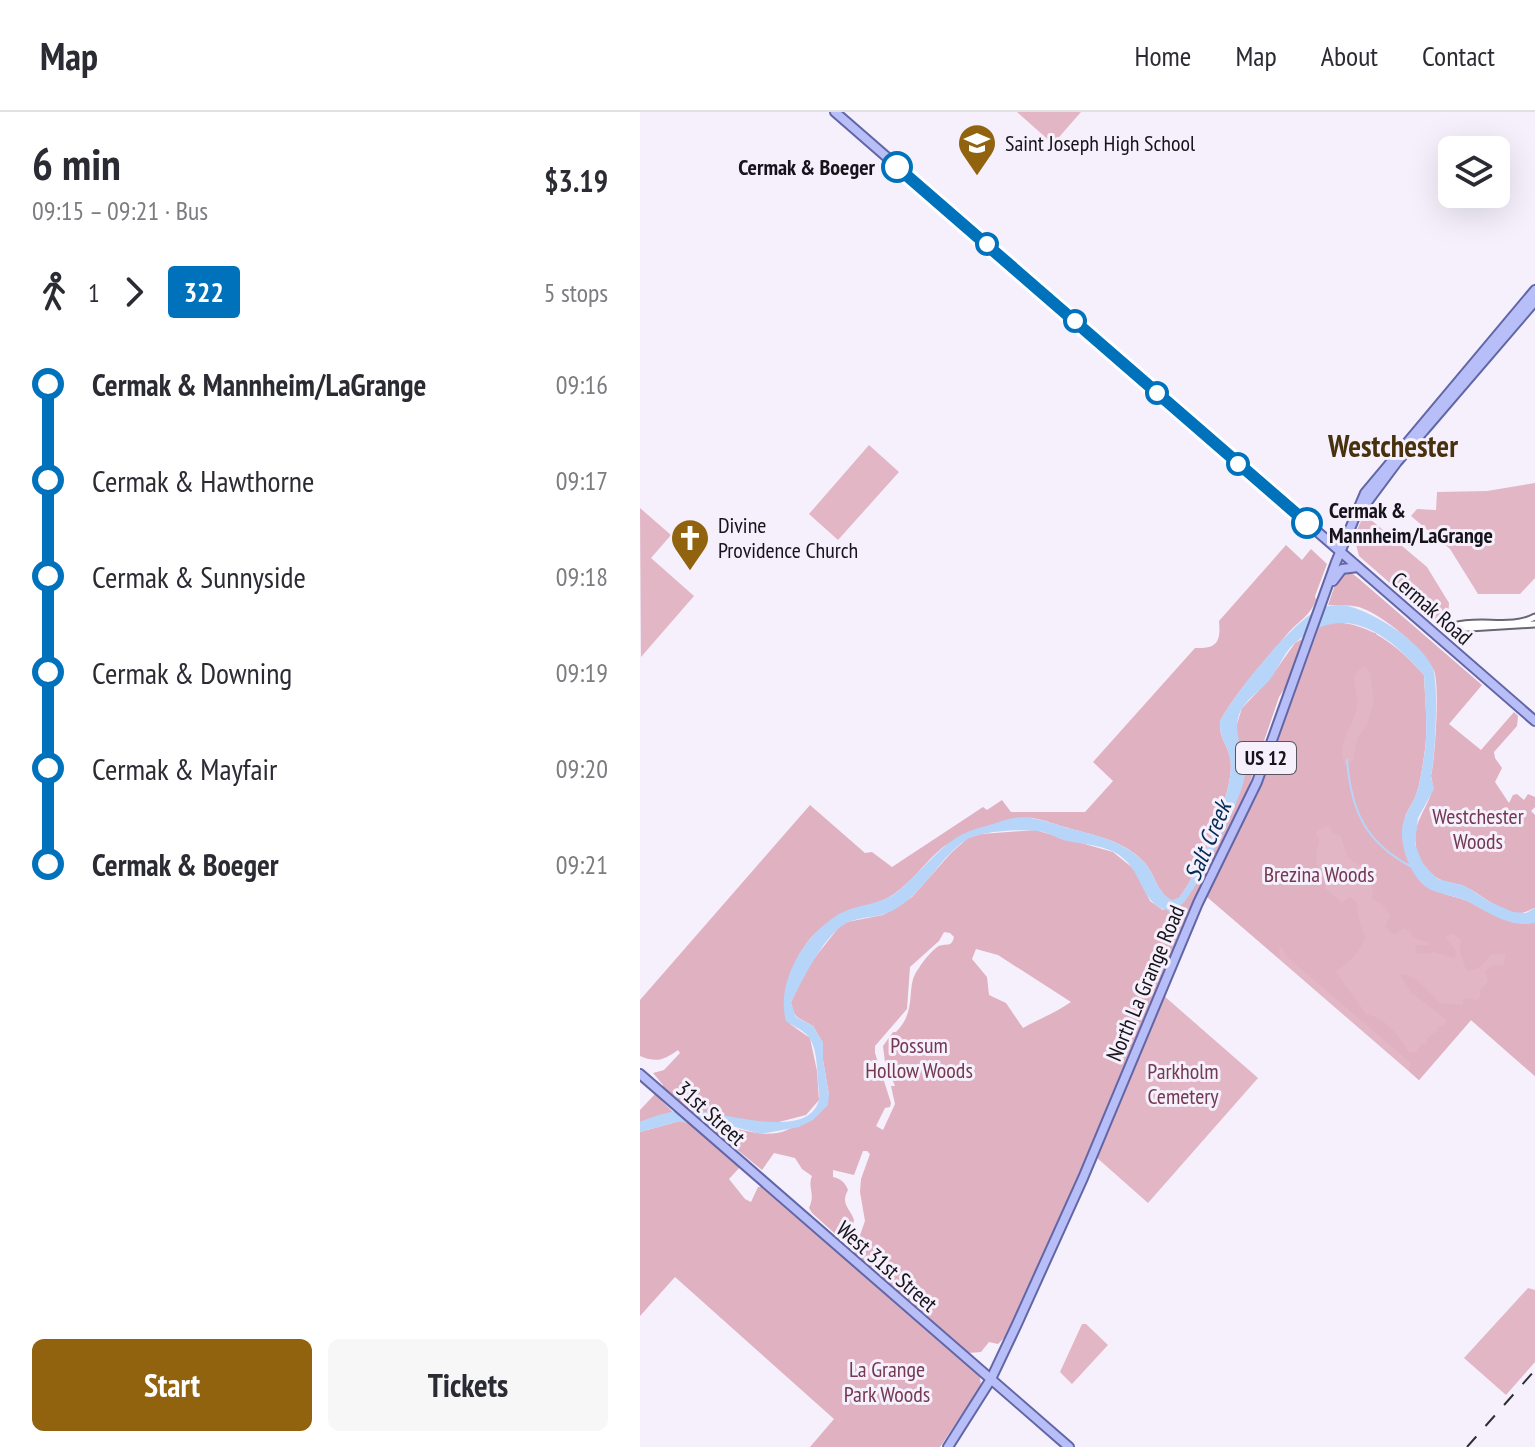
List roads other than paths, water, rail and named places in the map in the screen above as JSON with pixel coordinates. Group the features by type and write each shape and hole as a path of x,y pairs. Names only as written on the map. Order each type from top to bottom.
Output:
{"main road":[{"name":"Cermak Road","path":"835,112 1535,721"},
{"name":"US 12","path":"1340,552 1365,493 1379,473 1535,290"},
{"name":"US 12","path":"1358,512 1535,301"},
{"name":"North La Grange Road","path":"991,1379 1083,1178 1198,903 1257,782 1340,552"},
{"path":"1324,595 1342,569 1358,567"},
{"name":"31st Street","path":"640,1074 759,1179"},
{"name":"West 31st Street","path":"759,1179 1069,1447"},
{"name":"US 12","path":"948,1447 991,1379"}],"street":[{"path":"1535,617 1520,622 1464,623 1454,628 1535,624"}],"water":[{"name":"Salt Creek","path":"1343,605 1381,620 1408,638 1433,669 1436,722 1431,776 1434,789 1418,818 1415,844 1422,862 1438,879 1465,886 1513,912 1526,913 1535,908 1535,923 1516,923 1499,918 1462,899 1431,890 1414,874 1403,847 1402,828 1417,792 1425,750 1424,675 1381,636 1348,623 1331,624 1313,630 1291,646 1271,678 1241,710 1237,730 1245,766 1243,785 1210,859 1182,904 1170,911 1152,902 1124,859 1103,848 1038,831 1001,831 972,837 956,847 916,893 897,908 842,926 824,944 809,969 791,1002 796,1017 813,1026 823,1043 828,1105 813,1120 799,1127 761,1134 724,1124 704,1127 680,1121 640,1132 640,1122 682,1110 780,1122 798,1120 812,1112 819,1099 814,1050 810,1038 786,1021 784,1006 785,990 796,960 805,945 828,921 848,910 890,896 944,847 965,833 1026,817 1098,836 1136,855 1148,867 1167,897 1172,900 1179,898 1206,851 1228,789 1230,757 1220,721 1238,693 1279,643 1319,609"}],"waterway":[{"path":"1347,760 1352,794 1363,823 1382,846 1410,866"}],"railway":[{"path":"1467,1447 1535,1370"}],"place":[{"name":"Cermak & Boeger","path":"897,167"},
{"name":"Saint Joseph High School","path":"977,177"},
{"name":"Cermak & Mannheim/LaGrange","path":"1307,523"},
{"name":"Divine Providence Church","path":"690,572"}],"district":[{"name":"Westchester","path":"1393,447"}],"park label":[{"name":"Westchester Woods","path":"1478,828"},
{"name":"Brezina Woods","path":"1319,874"},
{"name":"Possum Hollow Woods","path":"919,1058"},
{"name":"Parkholm Cemetery","path":"1183,1084"},
{"name":"La Grange Park Woods","path":"887,1382"}]}
